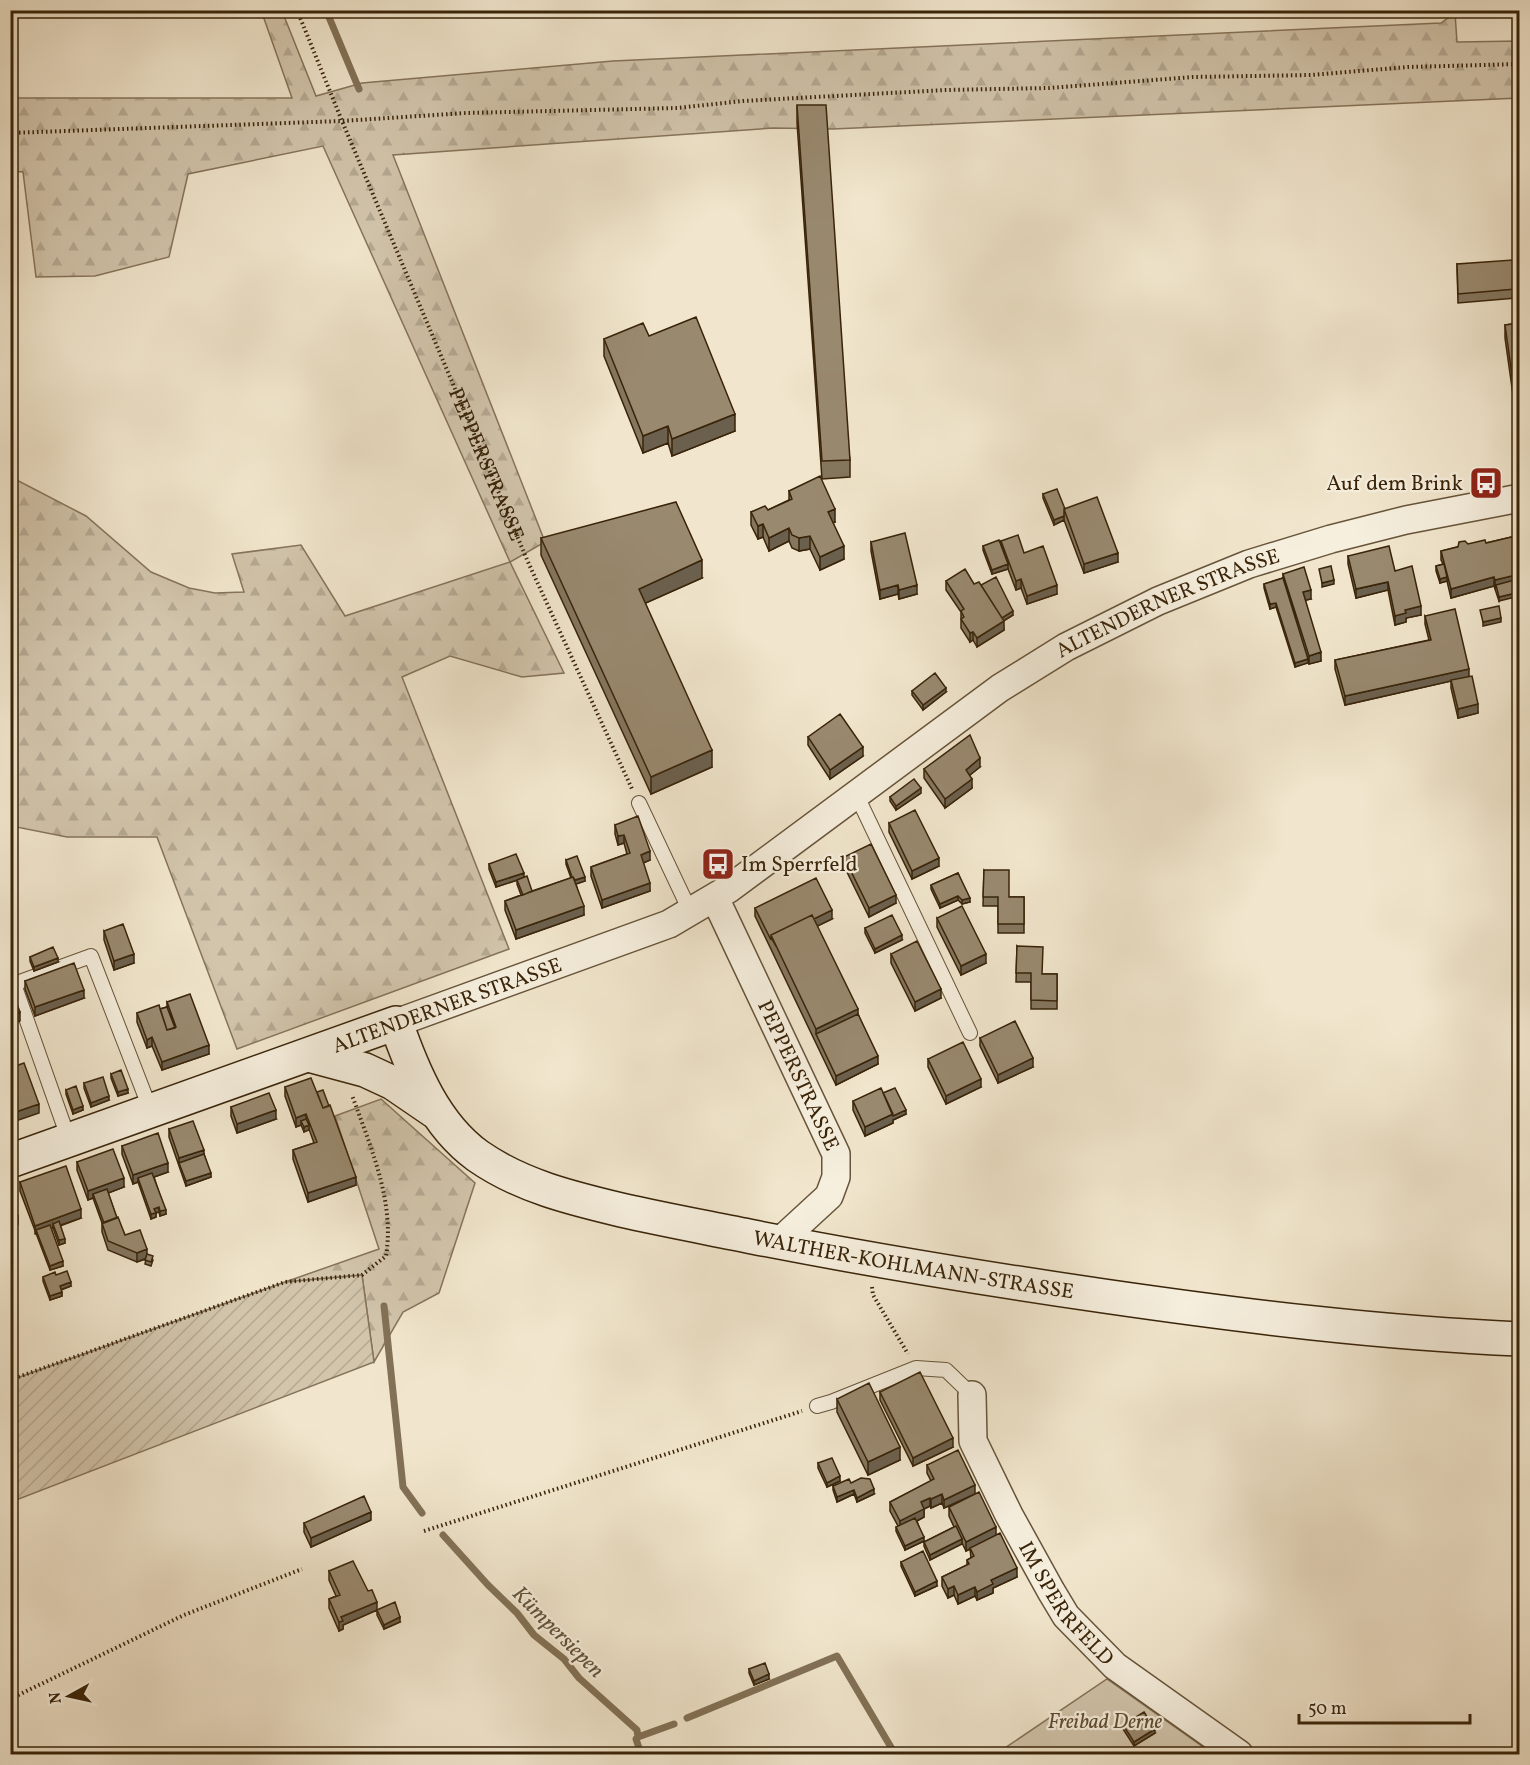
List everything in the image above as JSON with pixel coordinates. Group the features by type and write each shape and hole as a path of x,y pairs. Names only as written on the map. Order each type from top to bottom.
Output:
{"main road":[{"name":"ALTENDERNER STRASSE","path":"10,1161 396,1023"},
{"name":"WALTHER-KOHLMANN-STRASSE","path":"396,1023 406,1052 436,1113 450,1130 478,1156 526,1183 560,1195 779,1242 962,1275 1205,1311 1350,1327 1520,1339"},
{"path":"309,1055 365,1070 393,1083 436,1113"}],"street":[{"name":"ALTENDERNER STRASSE","path":"396,1023 669,924 715,898 1000,688 1066,647 1158,601 1249,564 1331,539 1406,520 1520,498"},
{"name":"PEPPERSTRASSE","path":"715,898 836,1154 836,1177 829,1196 779,1242"},
{"name":"IM SPERRFELD","path":"972,1395 973,1441 1051,1592 1066,1616 1115,1666 1239,1755"}],"lane":[{"path":"856,794 970,1033"},
{"path":"639,803 690,911"},
{"path":"69,1140 14,984 91,956 151,1111"},
{"path":"817,1406 916,1368 945,1370 972,1395"}],"path":[{"name":"PEPPERSTRASSE","path":"297,10 528,562 639,803"},
{"path":"10,133 342,121 477,113 677,108 743,101 945,90 1049,88 1193,77 1311,75 1408,68 1520,64"},
{"path":"10,1380 285,1282 362,1275 386,1256 390,1236 381,1179 341,1063"},
{"path":"867,1258 873,1295 916,1368"},
{"path":"424,1531 817,1406"},
{"path":"10,1699 184,1615 302,1569"}],"green space":[{"path":"261,10 282,11 316,96 362,83 613,61 1441,23 1455,13 1457,42 1520,41 1519,98 833,129 773,128 393,155 545,542 510,562 323,146 188,174 169,257 95,276 36,277 23,172 11,171 10,98 292,98"},
{"path":"11,477 86,516 151,572 189,588 215,593 244,592 232,554 301,545 345,616 510,562 564,673 522,677 450,656 402,677 509,949 237,1049 157,837 67,837 11,826"},
{"path":"381,1099 475,1183 439,1293 403,1312 374,1362 362,1275 285,1282 379,1249 335,1116"},
{"path":"362,1275 374,1362 11,1502 11,1380 285,1282"},
{"name":"Freibad Derne","path":"1107,1679 1213,1754 996,1754"}],"building":[{"path":"797,105 826,105 850,460 822,461"},
{"path":"1513,260 1516,289 1458,294 1457,264"},
{"path":"696,317 735,414 672,439 668,426 643,436 604,339 643,323 649,336"},
{"path":"1520,323 1520,402 1516,403 1505,325"},
{"path":"820,476 835,509 828,512 844,546 820,557 810,536 799,538 792,535 789,528 769,538 763,524 758,526 751,512 765,506 768,510 792,499 789,491"},
{"path":"1057,489 1065,509 1064,516 1054,520 1043,494"},
{"path":"1097,497 1118,553 1084,564 1064,509"},
{"path":"676,502 702,560 639,589 712,750 651,777 541,538"},
{"path":"905,533 917,585 899,590 898,585 880,590 871,542"},
{"path":"1018,535 1024,553 1043,546 1057,585 1027,596 1021,579 1016,581 1001,541"},
{"path":"1520,535 1520,574 1495,580 1494,577 1451,589 1441,551 1458,547 1459,542 1465,541 1468,544 1485,540 1486,543"},
{"path":"999,540 1008,564 992,570 983,546"},
{"path":"1389,546 1395,571 1412,566 1421,606 1405,610 1406,613 1395,616 1388,582 1356,589 1348,556"},
{"path":"1444,564 1447,577 1440,579 1436,566"},
{"path":"1331,566 1334,580 1322,583 1319,569"},
{"path":"1304,567 1311,590 1303,592 1321,652 1309,656 1283,574"},
{"path":"965,569 974,584 979,582 1004,621 977,638 973,632 970,633 961,619 964,617 961,611 964,609 946,581"},
{"path":"996,577 1013,611 1002,618 981,585"},
{"path":"1283,578 1308,659 1295,663 1276,603 1270,604 1264,584"},
{"path":"1518,579 1520,592 1499,597 1496,585"},
{"path":"1499,606 1501,618 1483,622 1480,610"},
{"path":"1455,609 1469,669 1345,696 1335,660 1431,640 1425,616"},
{"path":"935,673 946,688 923,705 912,691"},
{"path":"1472,676 1478,704 1458,709 1451,680"},
{"path":"840,714 863,747 830,770 808,737"},
{"path":"970,735 980,758 966,770 972,779 945,799 924,769"},
{"path":"914,779 921,788 896,806 890,797"},
{"path":"915,810 939,858 912,871 889,823"},
{"path":"638,816 650,851 641,855 650,883 602,900 591,867 630,853 624,835 618,836 615,825"},
{"path":"871,844 896,895 869,908 844,857"},
{"path":"516,854 524,873 496,882 489,864"},
{"path":"577,856 585,877 575,880 566,860"},
{"path":"984,870 1009,870 1009,897 1024,897 1024,924 998,924 998,897 983,897"},
{"path":"958,873 970,898 962,900 958,896 940,904 931,885"},
{"path":"527,876 532,891 523,895 517,880"},
{"path":"573,877 584,906 516,930 505,901"},
{"path":"816,878 832,910 814,919 812,915 771,935 771,940 755,908"},
{"path":"962,906 986,954 961,966 937,918"},
{"path":"812,915 858,1009 816,1029 771,935"},
{"path":"892,915 902,935 875,949 865,928"},
{"path":"123,924 134,954 114,961 104,931"},
{"path":"917,941 941,989 915,1002 891,954"},
{"path":"1017,946 1043,947 1042,974 1057,974 1057,1001 1031,1000 1031,973 1016,973"},
{"path":"53,947 58,958 34,967 30,957"},
{"path":"74,963 84,990 35,1007 25,981"},
{"path":"10,986 20,1012 10,1016"},
{"path":"190,994 209,1045 162,1062 152,1037 147,1040 137,1013 159,1005 167,1030 176,1027 167,1002"},
{"path":"167,1007 175,1028 167,1030 160,1009"},
{"path":"858,1014 878,1056 836,1076 816,1034"},
{"path":"1015,1021 1033,1058 998,1075 980,1038"},
{"path":"963,1042 981,1079 946,1096 928,1059"},
{"path":"24,1063 39,1104 10,1114 10,1068"},
{"path":"121,1070 128,1089 118,1092 111,1074"},
{"path":"103,1077 109,1096 91,1103 84,1083"},
{"path":"311,1078 323,1108 330,1105 356,1177 308,1193 293,1150 317,1142 306,1114 296,1118 285,1087"},
{"path":"76,1086 83,1106 73,1110 66,1090"},
{"path":"881,1088 893,1114 865,1127 853,1101"},
{"path":"895,1088 906,1110 893,1116 883,1093"},
{"path":"323,1090 329,1106 323,1108 317,1092"},
{"path":"269,1093 276,1110 237,1124 231,1107"},
{"path":"306,1119 309,1125 304,1127 301,1121"},
{"path":"193,1121 204,1150 179,1158 169,1129"},
{"path":"158,1133 168,1163 133,1175 122,1146"},
{"path":"113,1149 124,1178 88,1191 77,1162"},
{"path":"204,1154 211,1173 186,1181 179,1163"},
{"path":"66,1166 81,1209 35,1226 20,1182"},
{"path":"152,1173 166,1210 160,1211 159,1207 154,1209 156,1213 151,1214 138,1178"},
{"path":"107,1189 117,1218 104,1223 93,1194"},
{"path":"10,1193 18,1216 10,1219"},
{"path":"118,1217 125,1235 140,1230 147,1249 137,1253 108,1241 102,1223"},
{"path":"59,1221 65,1239 59,1240 53,1224"},
{"path":"50,1225 63,1261 50,1266 36,1230"},
{"path":"147,1254 153,1256 151,1262 145,1260"},
{"path":"67,1271 71,1282 60,1286 62,1292 50,1296 43,1277 55,1272 56,1275"},
{"path":"920,1372 953,1438 913,1458 880,1392"},
{"path":"869,1383 900,1447 868,1462 837,1399"},
{"path":"958,1450 975,1485 944,1500 942,1494 921,1502 924,1509 900,1521 890,1502 934,1479 927,1465"},
{"path":"832,1458 840,1476 827,1483 818,1463"},
{"path":"861,1478 870,1479 874,1489 857,1498 854,1490 837,1497 833,1486 849,1479 851,1483"},
{"path":"979,1492 996,1527 966,1542 949,1507"},
{"path":"364,1496 371,1512 311,1538 304,1523"},
{"path":"915,1518 924,1537 905,1546 896,1527"},
{"path":"956,1526 962,1539 930,1555 924,1542"},
{"path":"1000,1533 1017,1568 991,1580 993,1584 977,1592 975,1587 958,1595 954,1586 948,1589 942,1577 969,1564 967,1560 974,1556 970,1548"},
{"path":"923,1551 937,1581 915,1592 901,1562"},
{"path":"353,1561 368,1591 372,1590 377,1602 341,1617 343,1621 339,1622 329,1599 340,1595 329,1571"},
{"path":"395,1602 400,1617 384,1625 377,1610"},
{"path":"765,1663 769,1674 754,1681 749,1669"},
{"path":"1144,1712 1155,1729 1134,1742 1123,1725"}],"waterway":[{"path":"326,10 359,89"},
{"name":"Kümpersiepen","path":"384,1306 403,1487 422,1513"},
{"name":"Kümpersiepen","path":"443,1535 517,1613 534,1635 564,1659 579,1678 637,1730 636,1739 641,1754"},
{"path":"687,1718 837,1656 895,1754"},
{"path":"638,1737 674,1724"}],"place":[{"name":"Auf dem Brink","path":"1486,483"},
{"name":"Im Sperrfeld","path":"718,864"}]}
